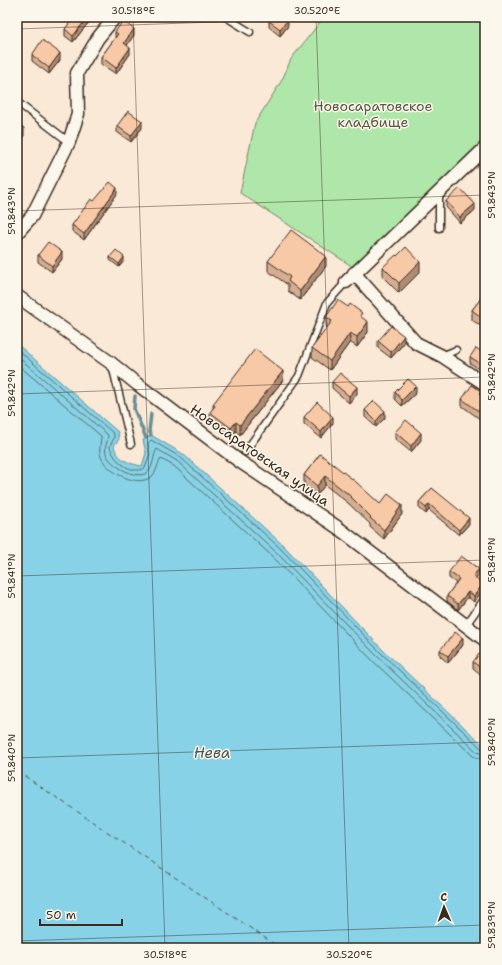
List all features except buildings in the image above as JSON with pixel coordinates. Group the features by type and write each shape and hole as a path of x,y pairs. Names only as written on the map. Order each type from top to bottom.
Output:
{"street":[{"path":"17,233 32,216 68,142 78,114 77,73 98,38 114,17"},
{"path":"346,282 485,148"},
{"path":"354,273 416,343 442,356 485,384"},
{"name":"Новосаратовская улица","path":"17,296 111,363 136,384 239,460 337,527 485,640"}],"lane":[{"path":"226,17 250,32"},
{"path":"17,102 68,142"},
{"path":"439,192 439,228"},
{"path":"245,452 299,376 327,304 346,282"},
{"path":"442,356 456,350"},
{"path":"111,363 131,444"},
{"path":"466,625 485,598"}],"green space":[{"name":"Новосаратовское кладбище","path":"324,17 485,17 485,139 353,267 240,193 255,123 282,80 291,59"}],"water":[{"name":"Нева","path":"17,344 118,432 119,439 114,446 118,454 124,460 142,466 146,453 143,440 151,435 183,454 284,546 382,649 485,747 485,948 17,948"}],"waterway":[{"path":"135,396 134,409 146,438"},
{"path":"151,414 149,431 151,435"}],"ferry route":[{"path":"17,771 280,948"}]}
